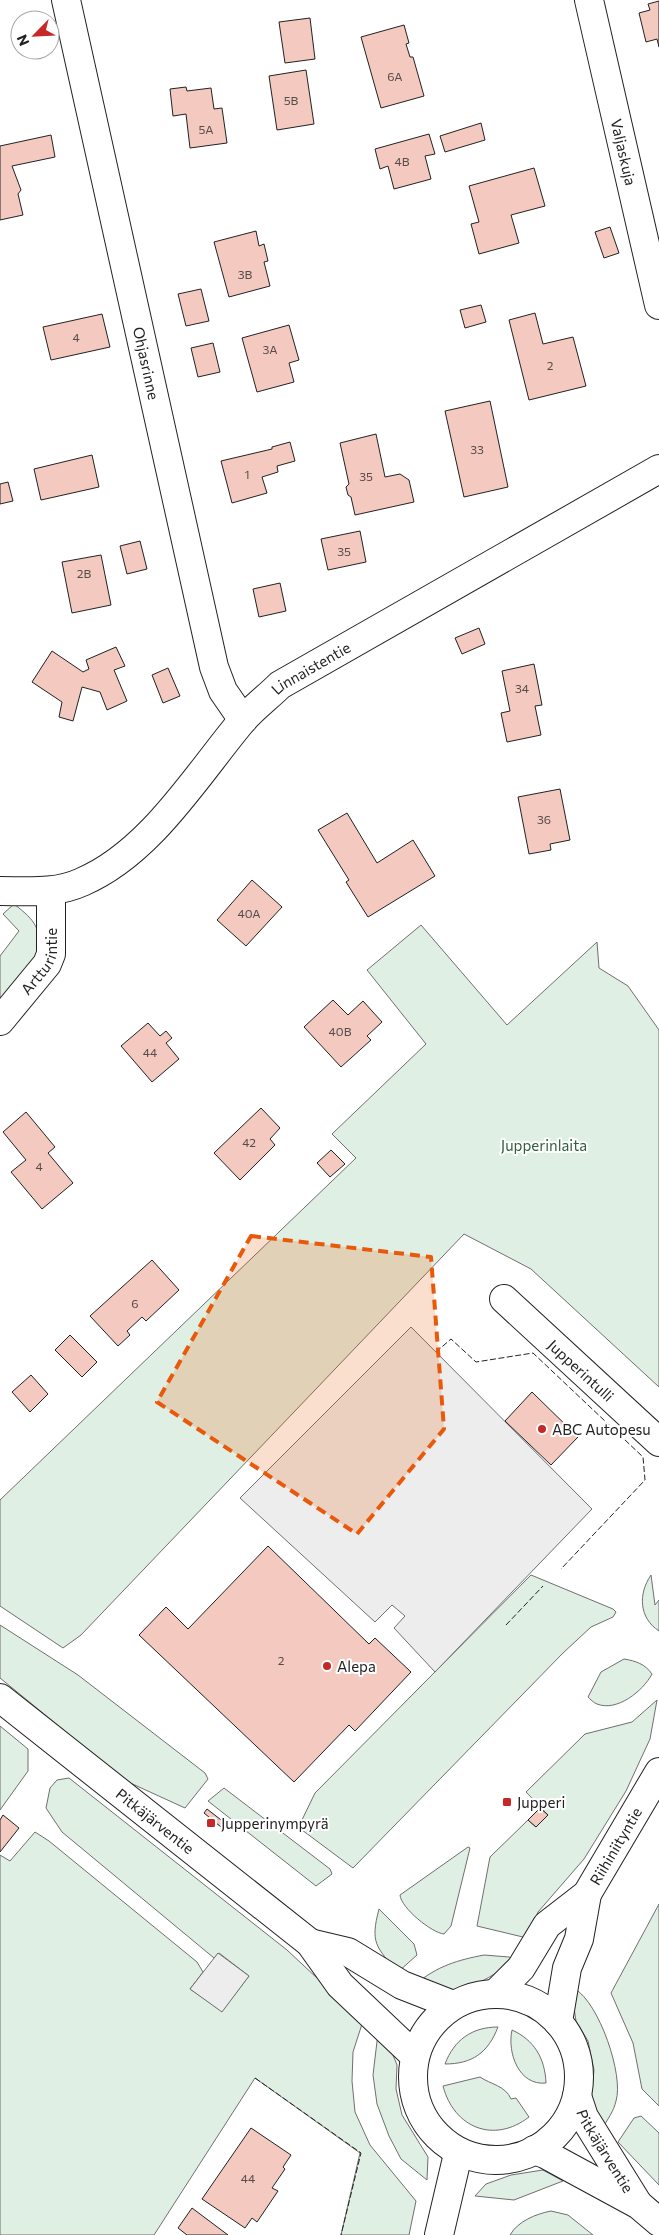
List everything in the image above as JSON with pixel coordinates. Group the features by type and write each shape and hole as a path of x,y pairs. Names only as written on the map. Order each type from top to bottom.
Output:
{"street":[{"name":"Ohjasrinne","path":"66,0 214,666 223,690 243,720"},
{"name":"Valjaskuja","path":"589,0 659,305"},
{"name":"Linnaistentie","path":"0,891 51,891 82,883 135,847 177,803 243,720 280,685 659,469"},
{"name":"Artturintie","path":"0,1021 47,964 52,954 51,891"},
{"name":"Jupperintulli","path":"504,1299 659,1442"},
{"name":"Pitkäjärventie","path":"0,1698 310,1943 340,1985 415,2056"},
{"name":"Riihiniityntie","path":"558,2022 567,1968 579,1939 587,1894 659,1772"},
{"name":"Riihiniityntie","path":"496,1993 521,1968 547,1925 587,1894"},
{"name":"Pitkäjärventie","path":"310,1943 348,1952 402,1985 453,2005"},
{"path":"496,1993 523,1998 538,2005 558,2022 575,2051 579,2073 577,2096 568,2118 553,2137 534,2150 510,2159 483,2159 458,2154 426,2121 416,2100 413,2078 415,2056 423,2036 436,2019 453,2005 474,1996 496,1993"},
{"name":"Pitkäjärventie","path":"577,2096 584,2117 649,2213"},
{"name":"Pitkäjärventie","path":"534,2150 545,2154 649,2213"},
{"path":"440,2235 458,2154"}],"highlighted area":[{"path":"251,1236 431,1257 444,1429 357,1534 157,1402"}],"green space":[{"path":"14,904 36,926 40,938 42,956 0,1007 0,956 19,931 3,914"},
{"name":"Jupperinlaita","path":"421,925 507,1025 597,942 599,968 628,986 659,1030 659,1387 531,1269 464,1234 81,1635 63,1648 0,1606 0,1500 356,1158 332,1134 426,1044 367,970"},
{"path":"531,1575 613,1609 616,1612 613,1617 591,1627 563,1653 353,1868 302,1830 300,1824 315,1793"},
{"path":"651,1575 655,1605 659,1600 659,1631 652,1626 644,1613 644,1590"},
{"path":"0,1625 78,1675 205,1773 208,1779 185,1808 126,1781 0,1678"},
{"path":"624,1659 643,1665 652,1674 636,1693 621,1703 605,1706 595,1703 588,1697 601,1672"},
{"path":"657,1700 650,1739 626,1791 584,1859 538,1912 527,1938 477,1926 490,1857 528,1820 536,1827 548,1815 526,1792 585,1734 632,1722"},
{"path":"0,1726 28,1749 28,1771 0,1810"},
{"path":"69,1778 287,1950 363,2021 353,2052 352,2081 355,2112 370,2145 416,2201 409,2235 341,2235 360,2153 255,2078 154,2235 0,2235 0,1855 10,1861 35,1832 49,1841 197,1962 203,1972 190,1989 222,2011 249,1976 219,1953 214,1958 62,1832 46,1808 50,1788 57,1780"},
{"path":"224,1788 330,1869 332,1874 316,1886 208,1801"},
{"path":"468,1847 470,1848 451,1926 444,1934 439,1933 425,1925 411,1913 400,1895"},
{"path":"659,1904 659,2106 642,2089 633,2043 611,1993"},
{"path":"379,1909 414,1944 417,1955 398,1972 384,1956 377,1944 375,1930"},
{"path":"484,1955 514,1959 498,1972 480,1982 460,1989 436,1992 416,1984 448,1965"},
{"path":"575,1989 593,2009 608,2040 613,2058 618,2089 615,2105 602,2129 590,2108 594,2070 588,2041 576,2021 574,2008"},
{"path":"498,2027 489,2044 478,2055 463,2062 445,2064 453,2048 465,2036 480,2029"},
{"path":"512,2030 526,2039 537,2051 541,2058 546,2083 537,2083 522,2074 513,2058 511,2048"},
{"path":"378,2033 391,2050 397,2065 396,2089 402,2115 428,2157 427,2180 401,2159 389,2136 377,2104 373,2075"},
{"path":"480,2077 502,2088 511,2099 516,2098 529,2117 516,2125 489,2130 477,2127 466,2121 456,2112 448,2100 443,2086"},
{"path":"641,2116 659,2133 659,2185 618,2142 634,2118"},
{"path":"543,2170 563,2181 514,2200 475,2196 486,2184 511,2175"},
{"path":"551,2211 568,2215 593,2235 510,2235 513,2230 528,2219"}],"shaded area":[{"path":"411,1327 592,1509 435,1672 394,1628 405,1616 392,1605 375,1622 240,1498"},
{"path":"218,1953 249,1976 222,2012 190,1989"}],"building":[{"path":"659,1 659,47 657,39 646,42 639,13 650,10 648,4"},
{"path":"310,18 315,59 285,63 279,22"},
{"path":"404,25 409,43 406,44 410,57 413,57 424,96 381,108 361,37"},
{"path":"306,70 314,124 277,130 269,76"},
{"path":"186,87 187,91 211,88 214,109 222,108 227,143 190,148 186,114 173,116 170,89"},
{"path":"481,123 485,140 445,152 440,136"},
{"path":"429,134 435,154 425,156 431,179 394,189 388,166 380,169 375,149"},
{"path":"51,135 55,157 12,166 21,190 18,194 23,215 0,220 0,146"},
{"path":"534,168 545,206 511,215 519,243 479,254 471,224 479,222 469,186"},
{"path":"610,227 619,253 604,258 595,232"},
{"path":"256,231 259,246 264,244 268,261 264,262 270,286 229,297 214,242"},
{"path":"201,289 209,321 186,326 178,294"},
{"path":"481,305 486,322 465,328 460,310"},
{"path":"535,313 543,344 573,337 586,386 529,400 509,320"},
{"path":"102,314 110,347 51,360 43,327"},
{"path":"289,325 299,360 289,363 294,382 257,392 242,338"},
{"path":"213,343 220,372 198,377 191,348"},
{"path":"490,401 508,487 464,497 445,411"},
{"path":"376,434 385,477 400,474 409,480 414,502 355,515 351,497 348,495 346,487 349,484 340,443"},
{"path":"290,442 295,461 277,466 278,472 262,477 267,493 232,503 221,461 272,449 272,447"},
{"path":"92,455 99,487 41,500 34,469"},
{"path":"8,482 13,501 0,504 0,484"},
{"path":"360,531 366,562 328,570 321,539"},
{"path":"140,541 147,569 127,574 120,546"},
{"path":"101,555 111,605 72,613 62,562"},
{"path":"280,583 286,611 259,617 253,589"},
{"path":"479,628 485,644 462,654 455,638"},
{"path":"116,647 125,666 114,670 127,701 107,710 100,692 82,687 73,721 59,717 62,702 32,682 52,651 83,672 89,669 86,660"},
{"path":"534,664 542,705 535,706 541,735 507,742 501,713 510,711 502,671"},
{"path":"168,668 180,696 163,703 152,675"},
{"path":"560,789 570,840 550,844 551,850 529,854 518,797"},
{"path":"347,813 377,863 413,840 435,876 368,917 346,882 349,880 318,830"},
{"path":"252,880 282,907 246,946 217,920"},
{"path":"333,1000 348,1015 363,1001 382,1022 367,1036 371,1040 341,1067 304,1027"},
{"path":"148,1023 160,1036 166,1031 172,1038 166,1043 179,1059 152,1082 121,1046"},
{"path":"261,1108 280,1128 270,1139 275,1145 240,1180 214,1153"},
{"path":"26,1112 55,1147 48,1153 73,1183 42,1209 11,1172 26,1160 3,1132"},
{"path":"331,1150 345,1164 330,1177 317,1163"},
{"path":"152,1260 179,1290 146,1321 142,1317 127,1331 130,1335 118,1346 90,1316"},
{"path":"70,1335 97,1362 82,1377 55,1350"},
{"path":"31,1375 48,1394 30,1412 12,1392"},
{"name":"ABC Autopesu","path":"532,1392 578,1437 551,1465 505,1421"},
{"path":"268,1546 369,1644 375,1638 411,1672 355,1731 349,1725 294,1782 139,1635 166,1607 188,1629"},
{"path":"540,1808 548,1815 536,1827 528,1820"},
{"path":"207,1809 225,1823 221,1827 204,1813"},
{"path":"3,1815 19,1828 0,1852 0,1820"},
{"path":"251,2128 291,2155 283,2167 285,2169 272,2188 278,2191 257,2222 252,2218 245,2228 202,2199"},
{"path":"192,2208 228,2235 187,2235 178,2228"}],"fence":[{"path":"436,1352 451,1339 476,1362 533,1353 643,1457 645,1480 561,1569"},
{"path":"506,1625 543,1586"},
{"path":"255,2078 361,2153 341,2235"}],"place":[{"name":"ABC Autopesu","path":"542,1429"},
{"name":"Alepa","path":"327,1666"},
{"name":"Jupperi","path":"507,1802"},
{"name":"Jupperinympyrä","path":"211,1823"}]}
